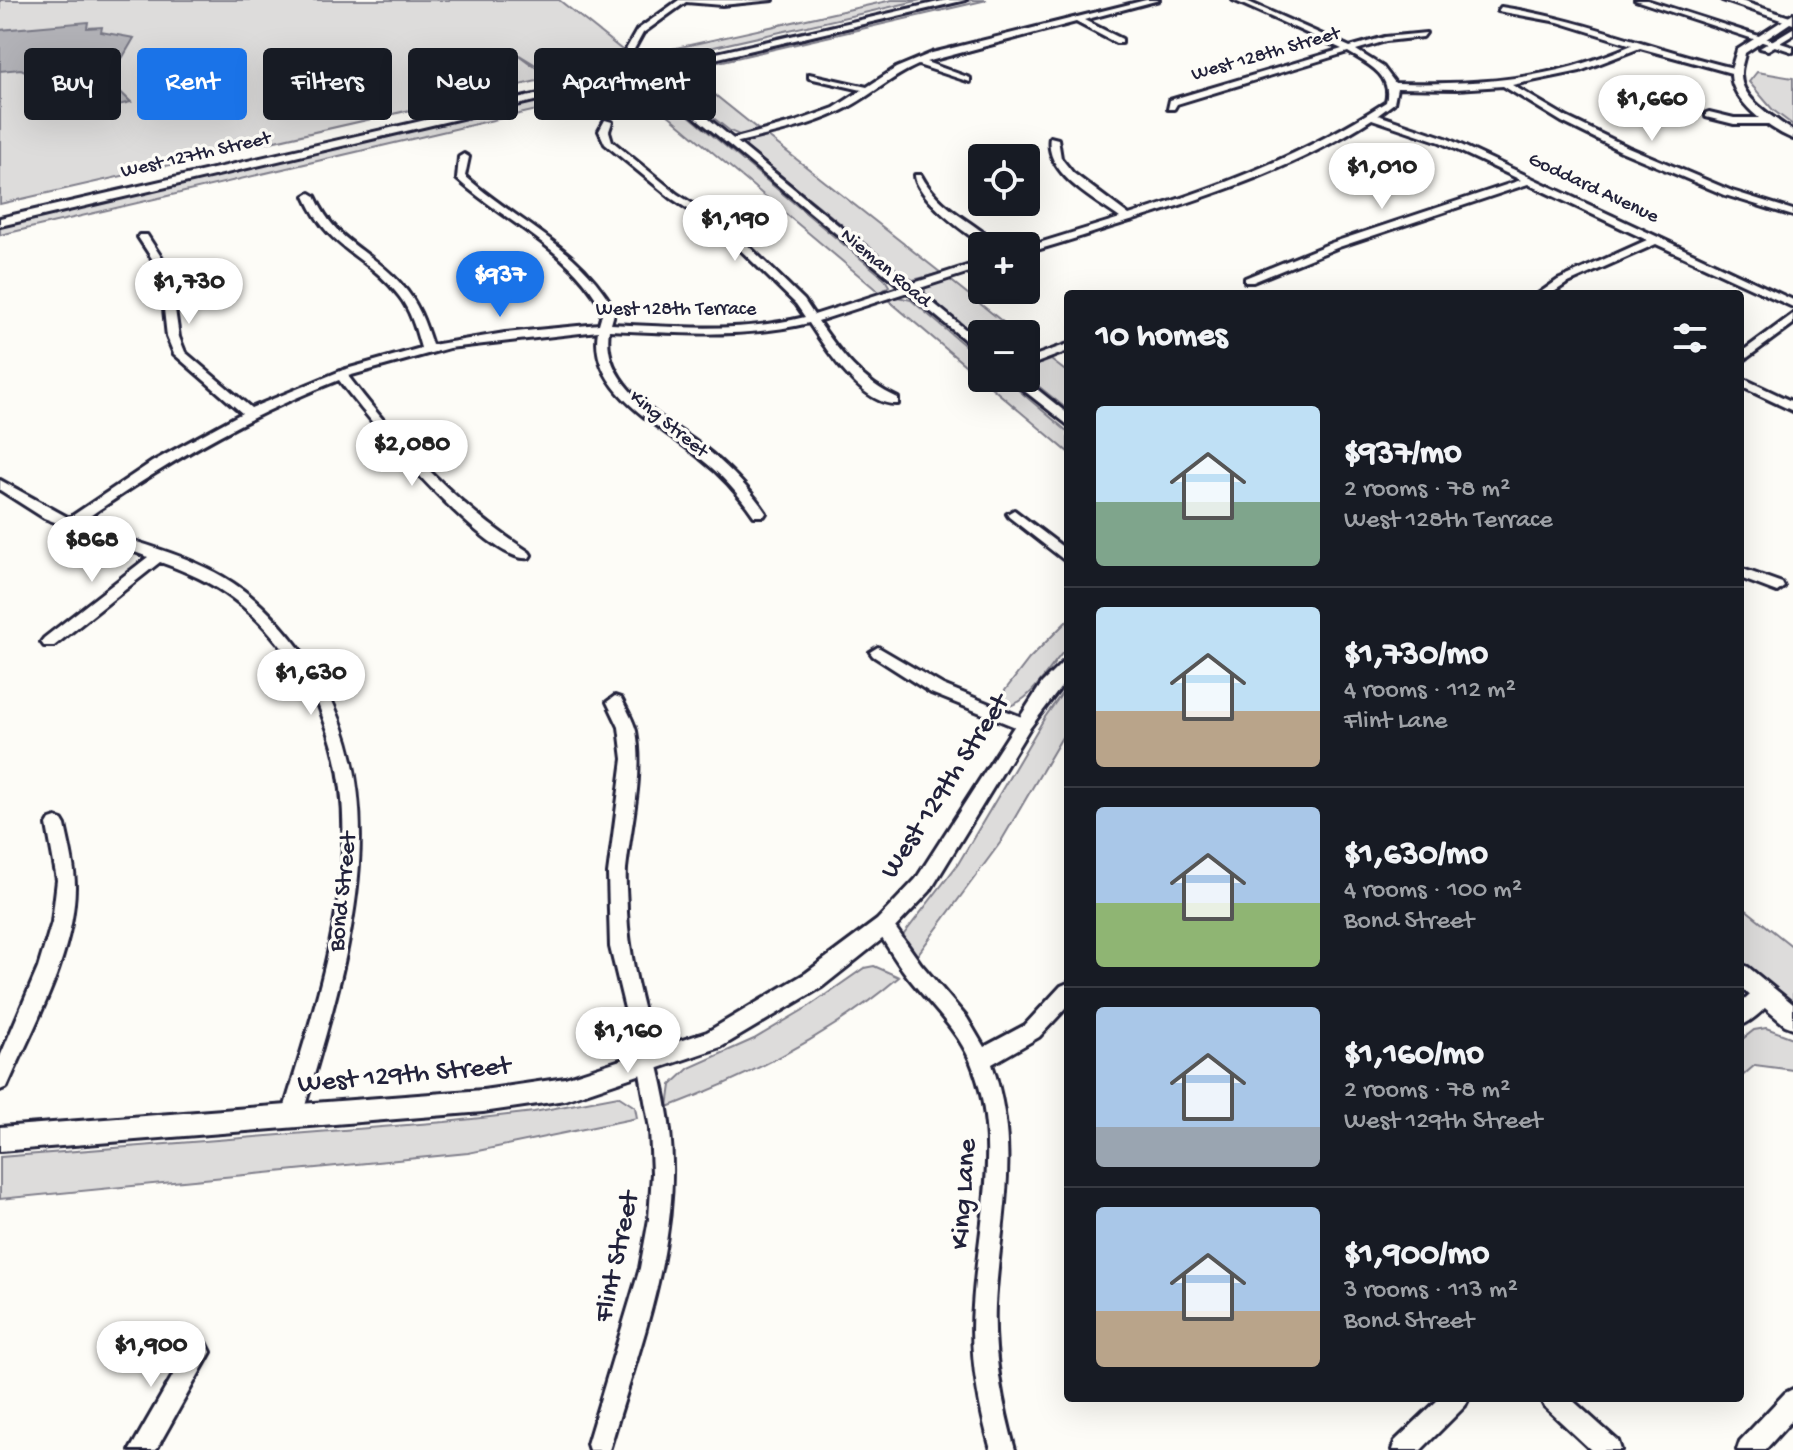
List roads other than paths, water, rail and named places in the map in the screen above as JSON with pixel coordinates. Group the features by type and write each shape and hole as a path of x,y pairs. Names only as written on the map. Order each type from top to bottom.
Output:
{"main road":[{"name":"West 127th Street","path":"716,52 931,0"},
{"name":"West 127th Street","path":"716,54 961,0"},
{"path":"1727,0 1792,18"},
{"path":"1749,0 1792,18"},
{"name":"West 127th Street","path":"0,212 534,94"},
{"name":"West 127th Street","path":"0,222 534,96"}],"street":[{"path":"630,48 633,41 684,0 722,3 769,0"},
{"path":"730,141 814,119 852,103 918,62 951,50 1155,0"},
{"path":"1040,245 1269,171 1329,142 1390,103 1392,85 1382,70 1347,50 1237,0"},
{"path":"1639,0 1793,50"},
{"path":"1501,9 1560,20 1637,46 1735,71"},
{"path":"1792,18 1740,52 1741,59 1735,71 1736,82 1745,96 1793,136"},
{"path":"1076,19 1119,41"},
{"path":"1741,59 1754,55 1793,31"},
{"name":"West 128th Street","path":"1171,107 1173,102 1212,88 1401,36 1423,35"},
{"path":"1392,85 1507,86 1579,68 1637,46"},
{"path":"918,62 967,80"},
{"path":"812,76 871,90"},
{"path":"1507,86 1598,138 1728,193 1793,213"},
{"path":"1709,115 1734,121 1774,121"},
{"name":"Goddard Avenue","path":"1373,116 1443,140 1793,304"},
{"name":"Nieman Road","path":"704,120 968,338"},
{"path":"608,122 604,131 608,142 674,196 724,228 800,302 836,356 855,376 878,394 894,401"},
{"path":"1053,139 1054,155 1064,167 1126,217"},
{"name":"King Street","path":"464,157 460,177 476,193 534,229 597,284 609,310 604,327 603,350 610,369 625,390 648,412 728,474 759,513"},
{"path":"918,177 923,190 934,201 976,232"},
{"path":"1249,280 1335,245 1530,180"},
{"path":"310,196 314,210 343,244 407,298 428,350"},
{"path":"143,237 160,263 166,281 173,337 180,354 251,414"},
{"path":"1549,290 1657,239"},
{"name":"West 128th Terrace","path":"70,524 124,484 175,452 251,414 342,376 428,350 502,337 604,327 727,332 769,328 811,319 968,269"},
{"path":"1744,356 1793,318"},
{"path":"1040,358 1064,349"},
{"path":"342,376 382,428 428,477 497,539 524,555"},
{"path":"1744,383 1793,407"},
{"path":"1032,392 1064,418"},
{"name":"Bond Street","path":"0,484 49,516 213,577 255,606 295,649 315,678 334,720 350,785 354,840 349,896 337,964 292,1116"},
{"path":"1014,514 1064,555"},
{"path":"49,642 158,556"},
{"path":"1744,575 1777,587"},
{"path":"878,652 937,689 1023,724"},
{"name":"West 129th Street","path":"0,1139 483,1101 565,1089 726,1032 814,980 884,926 923,885 1023,724 1064,671"},
{"name":"Flint Street","path":"599,1444 651,1268 660,1219 662,1158 648,1062 619,947 617,874 631,759 627,727 615,702"},
{"path":"0,1080 56,943 65,897 63,860 56,825"},
{"name":"King Lane","path":"884,926 919,976 955,1016 980,1060 992,1095 1000,1137 997,1205 984,1308 985,1362 994,1419 1003,1450"},
{"path":"1744,977 1793,1018"},
{"path":"1744,1013 1765,994"},
{"path":"980,1060 1032,1031 1064,996"},
{"path":"142,1450 199,1352"},
{"path":"1749,1450 1793,1401"},
{"path":"1404,1450 1453,1402"},
{"path":"1556,1402 1609,1450"}]}
